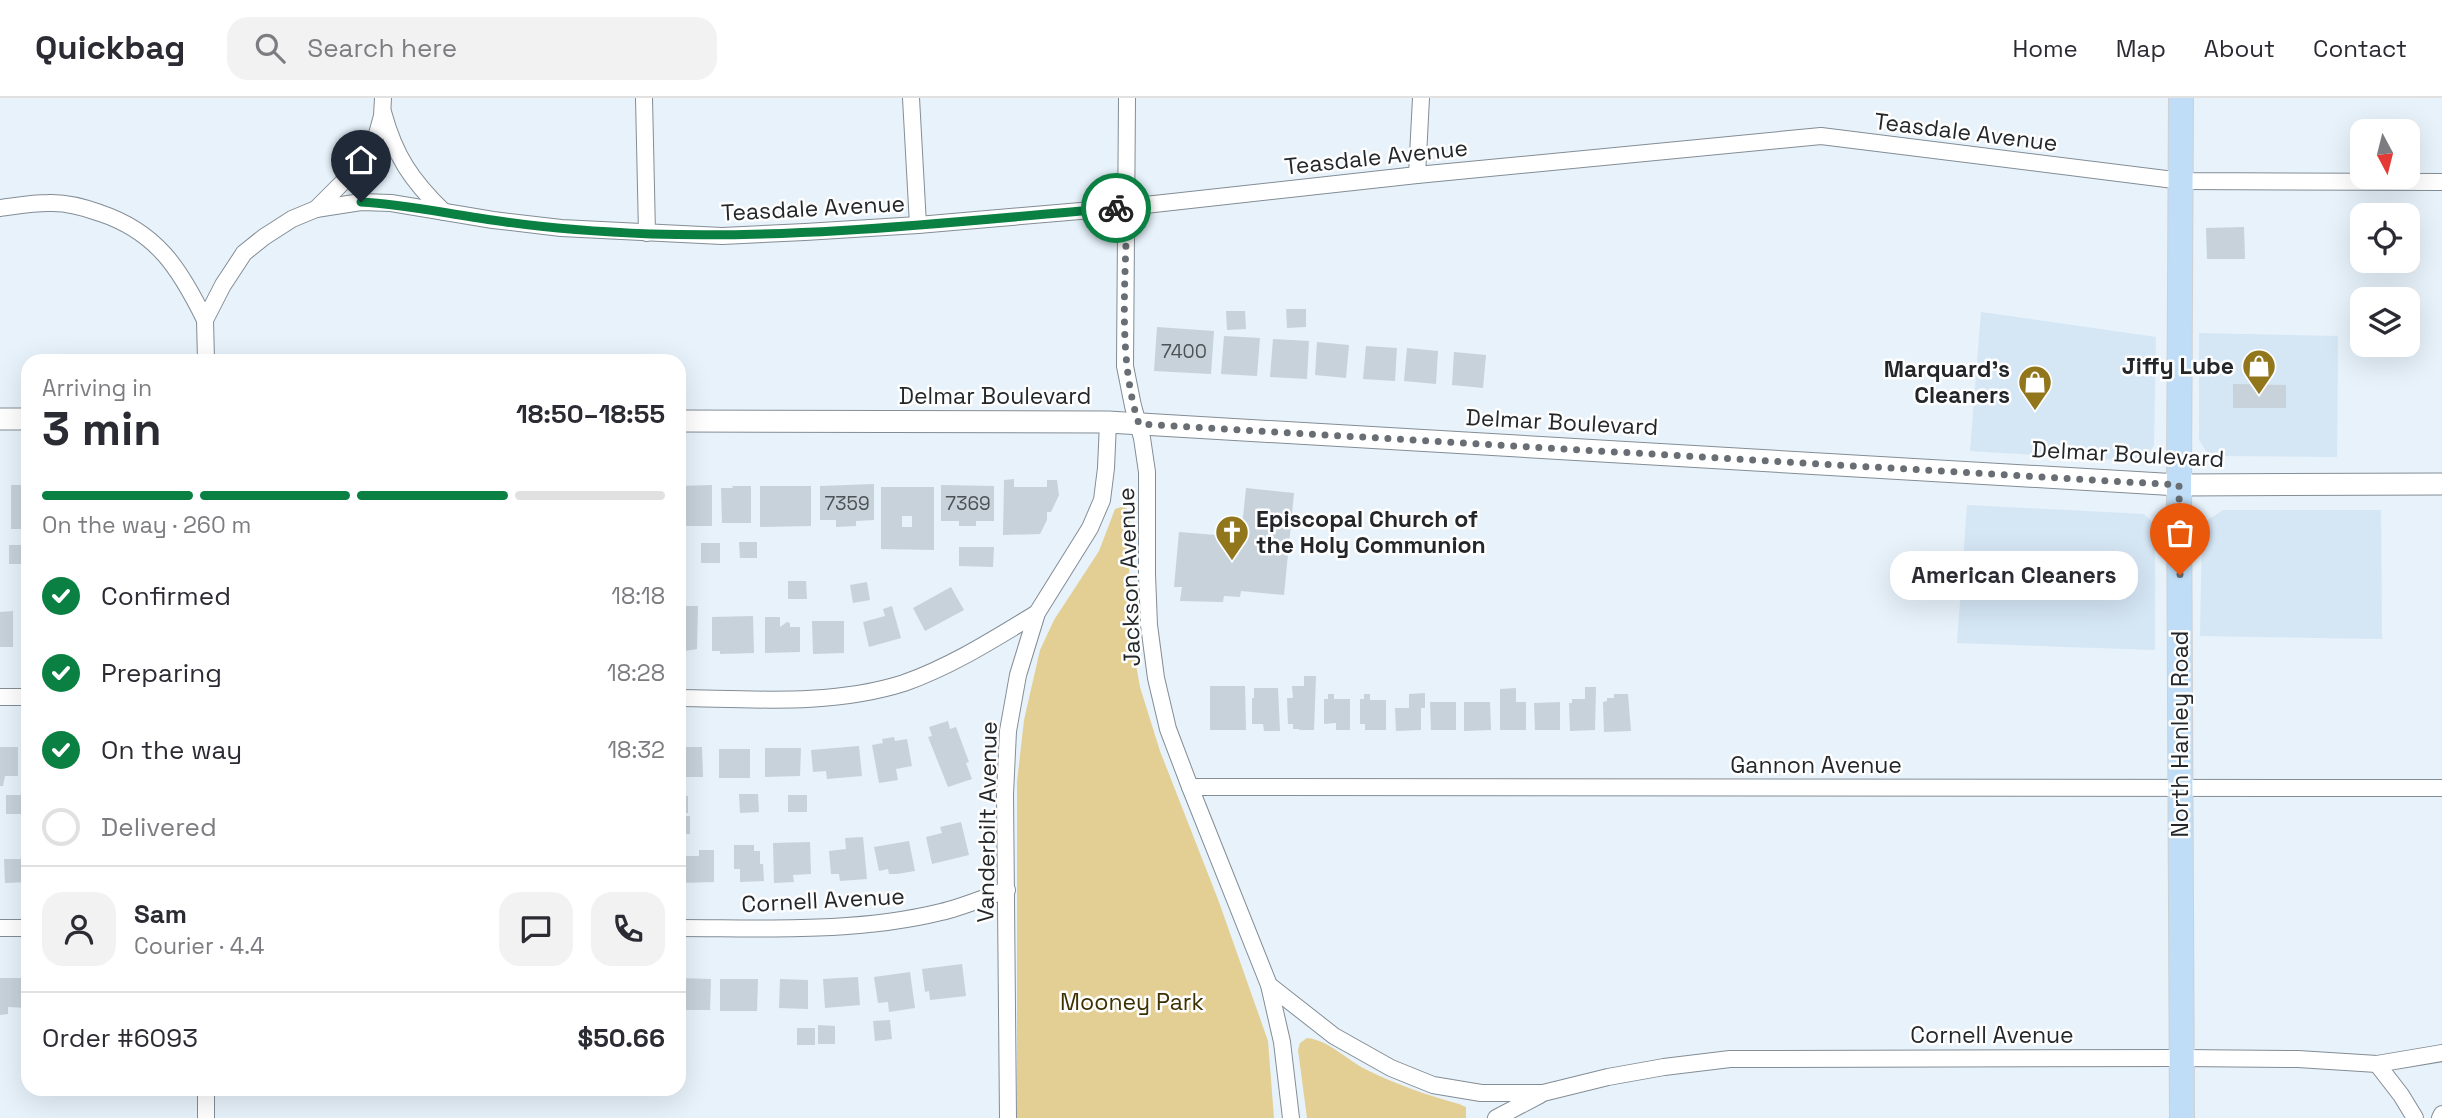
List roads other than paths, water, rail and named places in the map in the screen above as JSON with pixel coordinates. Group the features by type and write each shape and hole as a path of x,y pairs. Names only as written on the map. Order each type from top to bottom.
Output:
{"main road":[{"name":"North Hanley Road","path":"2181,98 2179,485 2182,1118"},
{"path":"0,419 21,419"},
{"name":"Delmar Boulevard","path":"686,421 1108,422 2179,485 2442,484"}],"street":[{"path":"644,98 647,233"},
{"path":"911,98 918,225"},
{"name":"Jackson Avenue","path":"1127,98 1125,366 1147,472 1149,625 1156,678 1168,729 1269,985 1282,1042 1291,1118"},
{"path":"1417,175 1420,98"},
{"path":"205,320 244,253 292,219 316,209 362,159 377,134 383,104"},
{"path":"383,104 394,148 405,169 420,189 444,212"},
{"name":"Teasdale Avenue","path":"316,209 361,202 561,228 722,236 918,225 1127,207 1417,175 1821,136 2182,181 2442,182"},
{"path":"0,208 49,202 81,206 116,218 148,237 169,258 188,284 205,320 206,354"},
{"name":"Vanderbilt Avenue","path":"1008,1118 1008,731 1018,675 1037,612 1090,528 1102,500 1108,422"},
{"path":"686,698 806,699 850,695 903,683 962,658 1037,612"},
{"path":"0,697 21,697"},
{"name":"Gannon Avenue","path":"1190,787 2442,788"},
{"name":"Cornell Avenue","path":"686,928 793,928 906,920 944,912 1007,890"},
{"path":"0,928 21,928"},
{"name":"Cornell Avenue","path":"1269,985 1334,1036 1391,1068 1433,1085 1481,1093 1543,1093 1630,1073 1730,1059 2181,1058 2298,1059 2376,1064 2442,1053"},
{"path":"2376,1064 2401,1095 2415,1118"},
{"name":"Cornell Avenue","path":"1496,1118 1543,1093"},
{"path":"206,1096 206,1118"}],"place":[{"name":"Jiffy Lube","path":"2259,396"},
{"name":"Marquard's Cleaners","path":"2035,412"},
{"name":"Episcopal Church of the Holy Communion","path":"1232,562"},
{"name":"American Cleaners","path":"2180,575"}],"park label":[{"name":"Mooney Park","path":"1132,1002"}]}
